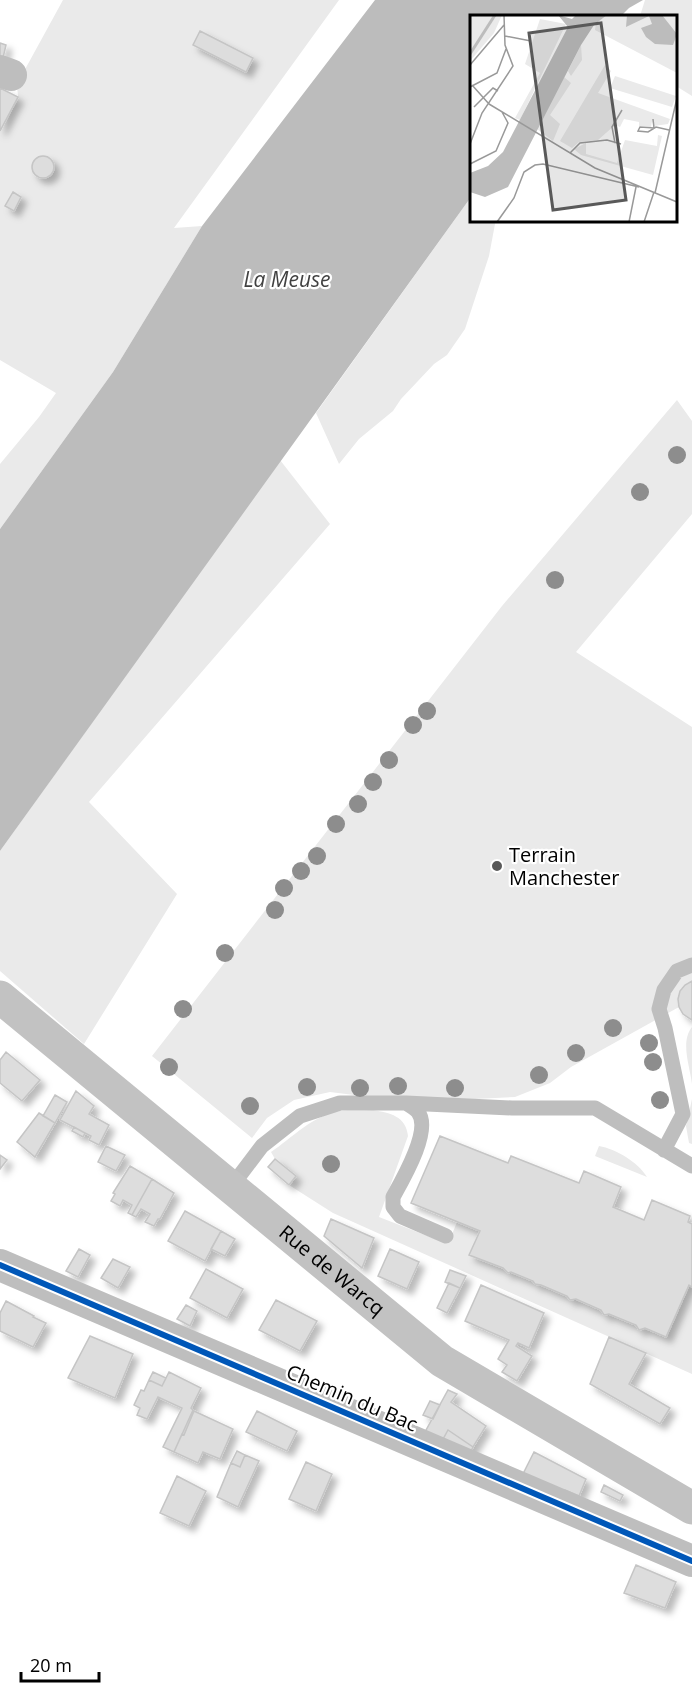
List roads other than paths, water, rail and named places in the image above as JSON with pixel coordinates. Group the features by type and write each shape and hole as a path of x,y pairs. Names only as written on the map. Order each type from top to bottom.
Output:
{"main road":[{"name":"Rue de Warcq","path":"0,997 442,1361 692,1508"}],"street":[{"name":"Chemin du Bac","path":"0,1265 692,1561"}],"lane":[{"path":"664,1150 683,1114 659,1009 664,990 677,971 692,965"},
{"path":"231,1187 262,1146 300,1116 340,1103 595,1108 692,1166"},
{"path":"406,1103 418,1112 422,1123 420,1139 393,1197 393,1207 400,1216 446,1236"}],"water":[{"name":"La Meuse","path":"375,0 643,0 622,15 470,15 470,198 0,851 0,529 113,372 202,226"}],"place":[{"name":"Terrain Manchester","path":"497,866"}]}
